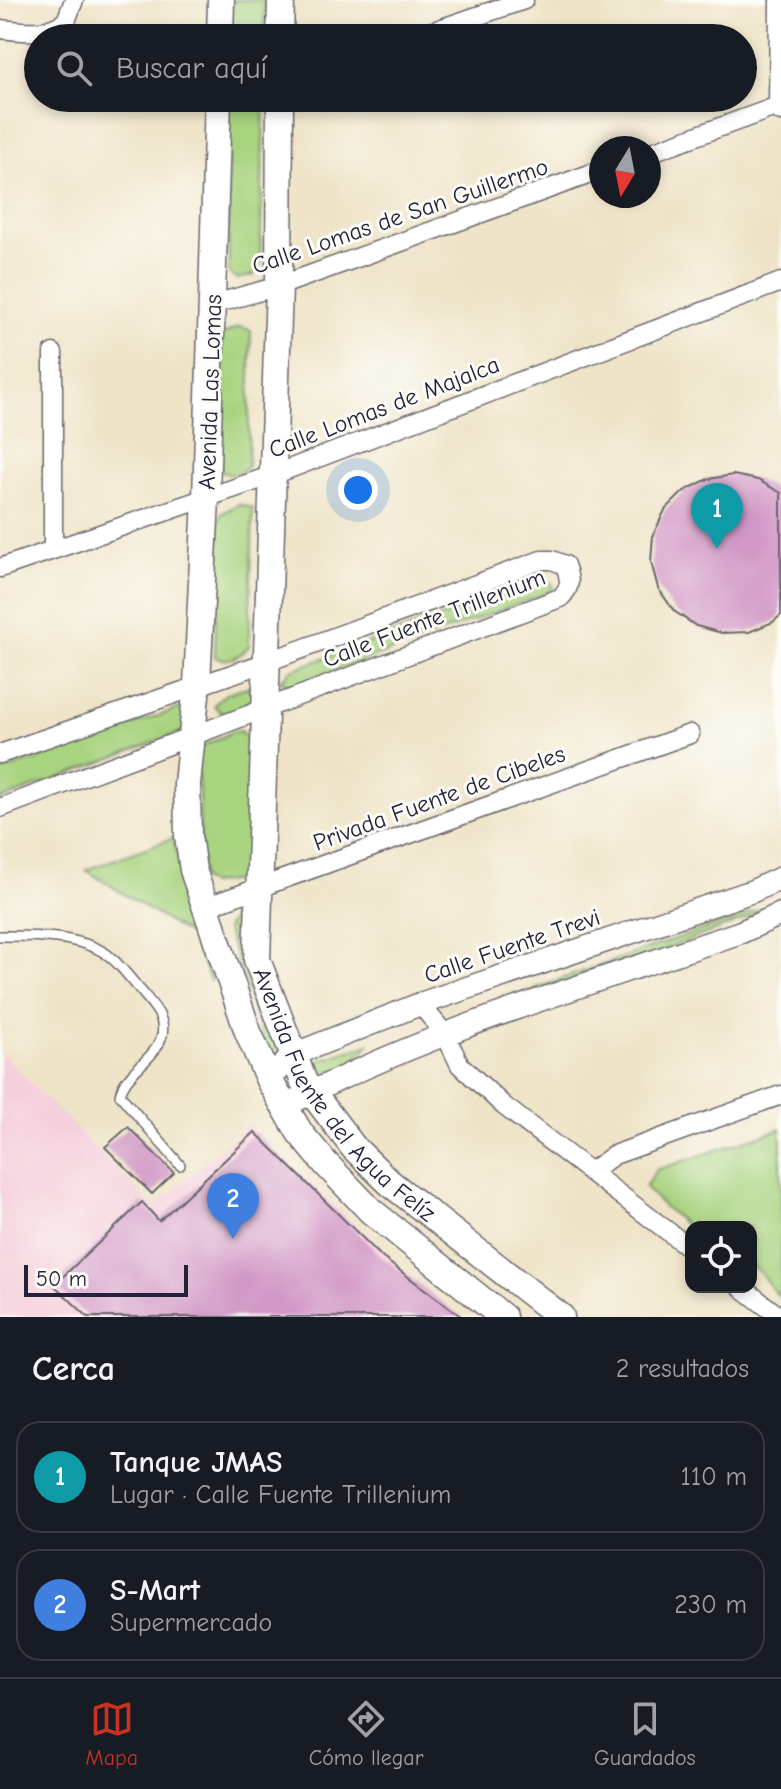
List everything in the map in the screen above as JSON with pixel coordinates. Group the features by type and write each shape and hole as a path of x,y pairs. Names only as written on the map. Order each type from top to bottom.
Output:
{"main road":[{"path":"220,24 221,0"},
{"path":"280,24 281,0"},
{"name":"Avenida Las Lomas","path":"197,685 214,304 218,112"},
{"path":"267,662 279,286 280,112"},
{"name":"Avenida Fuente del Agua Felíz","path":"267,662 257,960 304,1082 354,1148 390,1183 561,1317"},
{"name":"Avenida Fuente del Agua Felíz","path":"197,685 187,784 188,836 193,870 248,1032 269,1080 283,1107 326,1164 371,1211 503,1317"}],"street":[{"path":"61,24 66,21 74,0"},
{"path":"454,24 524,0"},
{"path":"661,149 780,109 779,0"},
{"path":"0,29 24,31"},
{"name":"Calle Lomas de San Guillermo","path":"214,304 279,286 589,174"},
{"name":"Calle Lomas de Majalca","path":"0,568 273,475 781,282"},
{"path":"53,353 53,549"},
{"name":"Calle Fuente Trillenium","path":"0,754 267,662 541,560 565,565 570,579 560,598 0,808"},
{"name":"Privada Fuente de Cibeles","path":"205,907 690,734"},
{"name":"Calle Fuente Trevi","path":"269,1080 293,1055 420,1004 753,891 781,878"},
{"path":"283,1107 445,1034 741,932 781,914"},
{"path":"420,1004 445,1034 460,1065 504,1106 685,1244"},
{"path":"590,1172 614,1155 781,1095"},
{"path":"749,1293 780,1317"}],"lane":[{"path":"0,936 60,939 94,948 109,956 159,1012 162,1033 159,1044 124,1085 120,1095 180,1165"}],"shaded area":[{"path":"0,1052 154,1207 250,1123 255,1133 428,1291 462,1317 0,1317"}],"green space":[{"path":"231,0 265,0 264,24 230,24"},
{"path":"228,112 264,112 260,265 254,275 237,279 229,273"},
{"path":"238,327 251,330 248,466 239,473 230,474 222,472 220,463 222,335"},
{"path":"239,504 253,508 249,646 238,656 225,659 215,657 218,524 222,513"},
{"path":"543,581 552,583 553,588 547,593 290,688 281,680 291,670"},
{"path":"248,687 254,696 246,706 223,714 214,706 224,696"},
{"path":"180,708 187,712 185,731 0,800 0,772"},
{"path":"240,731 250,741 249,872 244,879 210,884 202,879 197,749"},
{"path":"173,838 211,982 189,935 86,870"},
{"path":"780,906 528,1001 533,989 764,908"},
{"path":"249,916 286,1054 280,1057 272,1054 265,1044 226,929 233,917"},
{"path":"369,1044 344,1069 323,1072 316,1062"},
{"path":"781,1129 781,1298 757,1271 757,1221 685,1221 685,1225 645,1187 656,1170"}],"building":[{"path":"733,475 758,480 781,493 781,615 773,622 749,632 722,633 696,626 674,611 658,588 651,562 653,535 665,510 684,491 708,479"},
{"path":"128,1127 174,1173 152,1194 105,1147"},
{"path":"255,1132 383,1258 462,1317 88,1317 54,1285 142,1202 159,1221"}],"place":[{"name":"Tanque JMAS","path":"717,549"},
{"name":"S-Mart","path":"233,1239"}]}
